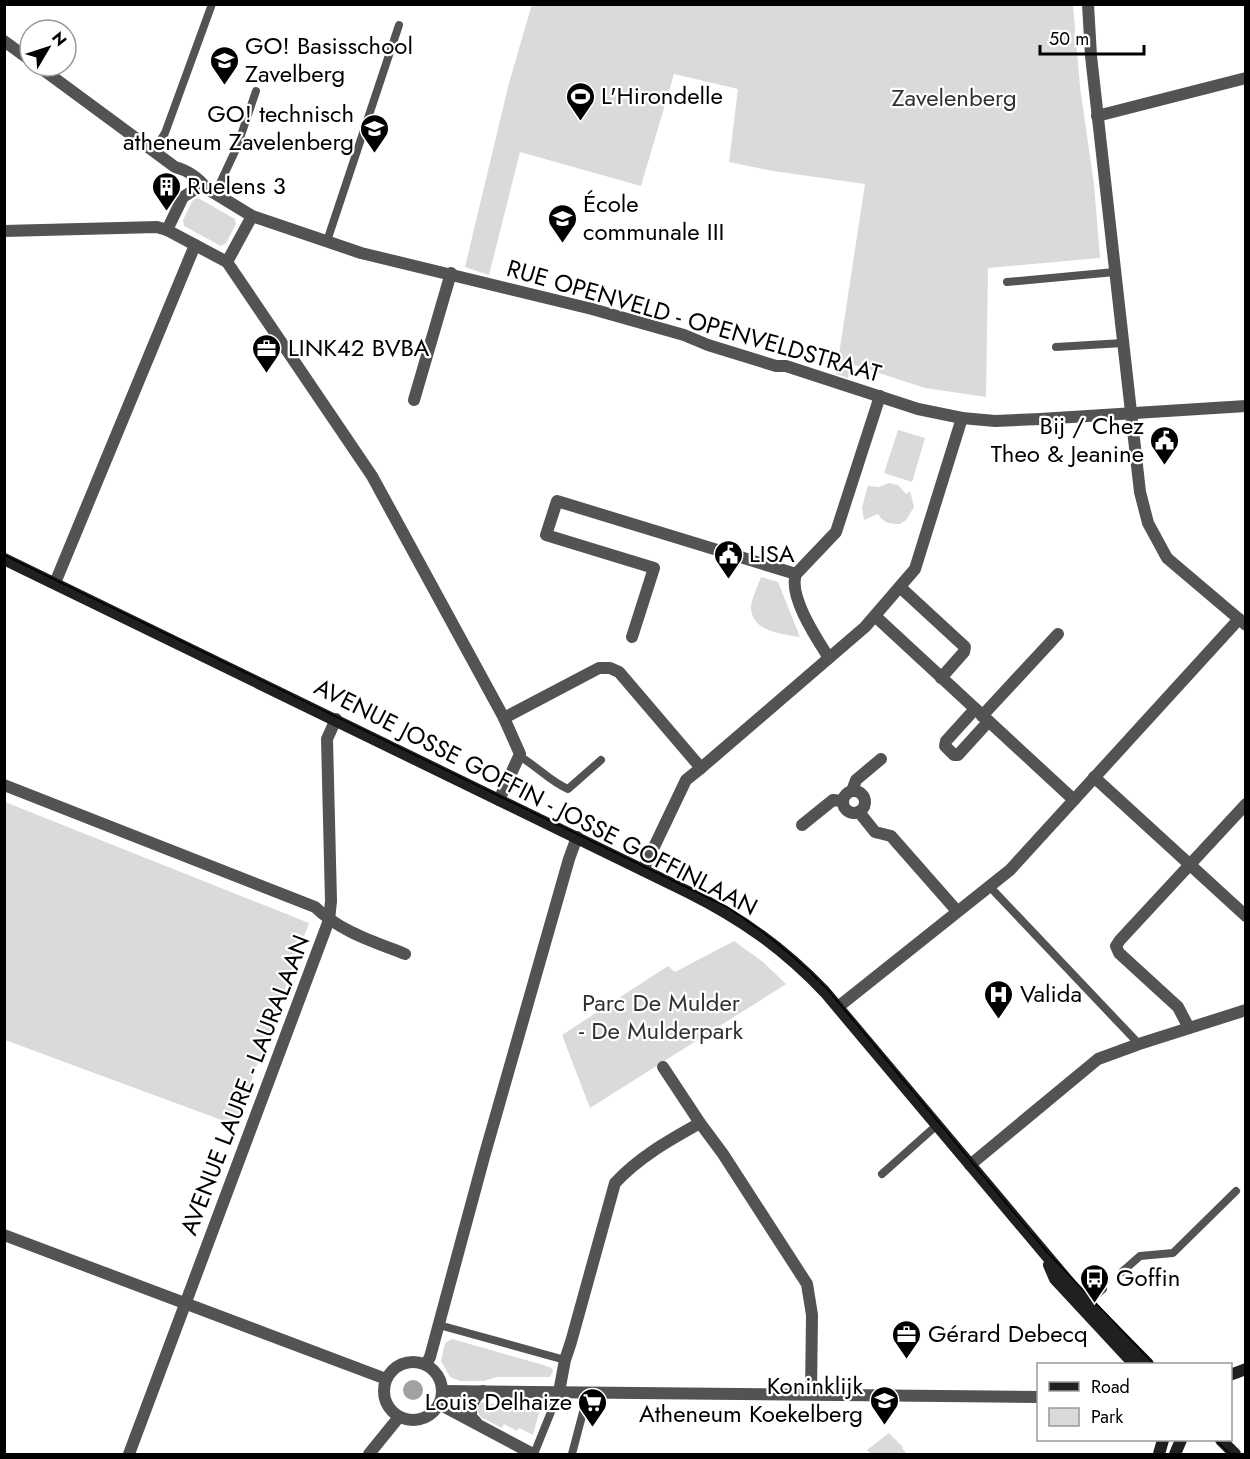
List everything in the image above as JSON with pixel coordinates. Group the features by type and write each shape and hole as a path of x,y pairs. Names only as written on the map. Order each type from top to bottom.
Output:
{"main road":[{"name":"AVENUE JOSSE GOFFIN - JOSSE GOFFINLAAN","path":"4,559 725,910 761,934 794,961 838,1007 1087,1303 1146,1363"},
{"name":"AVENUE JOSSE GOFFIN - JOSSE GOFFINLAAN","path":"1044,1253 1055,1279 1132,1363"},
{"path":"1175,1455 1181,1441"},
{"path":"1222,1441 1235,1455"}],"street":[{"path":"838,1007 1010,870 1094,777 1242,622 1177,568 1160,549 1148,523 1140,492 1090,56 1088,4"},
{"path":"4,41 18,51"},
{"name":"RUE OPENVELD - OPENVELDSTRAAT","path":"54,78 153,152 175,167 183,169 211,191 252,216 362,253 592,309 684,335 708,345 776,366 786,366 918,409 962,418 995,421 1245,406"},
{"path":"1097,116 1245,78"},
{"path":"167,230 183,197 194,190 211,191"},
{"path":"227,262 252,216"},
{"path":"4,231 157,227 227,262 372,476 504,718 520,754 499,800"},
{"path":"55,584 195,245"},
{"path":"414,400 450,273"},
{"path":"829,658 812,632 795,591 794,581 796,574 836,532 880,396"},
{"path":"643,870 686,780 875,616 915,569 962,418"},
{"path":"636,633 654,568 546,535 557,501 796,574"},
{"path":"901,588 965,647 964,652 941,678"},
{"path":"875,616 1074,800"},
{"path":"982,716 1058,634"},
{"path":"504,718 598,668 610,668 619,672 701,768"},
{"name":"AVENUE LAURE - LAURALAAN","path":"129,1455 329,920 331,902 327,739 336,719"},
{"path":"852,791 856,780 881,759"},
{"path":"1094,777 1245,916"},
{"path":"4,785 315,907 329,920 346,930 405,954"},
{"path":"852,791 862,794 865,799 863,809 859,812 850,813 843,806 847,793 852,791"},
{"path":"802,825 833,800 843,801"},
{"path":"1190,1028 1178,1007 1119,953 1116,946 1245,804"},
{"path":"859,812 875,832 891,836 957,911"},
{"path":"426,1364 430,1357 484,1157 577,837"},
{"path":"970,1165 1098,1059 1245,1010"},
{"path":"663,1067 729,1163 807,1284 812,1315 811,1394"},
{"path":"559,1392 565,1360 615,1183 630,1167 655,1148 700,1123"},
{"path":"4,1234 386,1378"},
{"path":"403,1363 426,1364 438,1375 442,1391 439,1404 422,1419 399,1417 392,1411 384,1396 386,1378 390,1372 403,1363"},
{"path":"442,1391 1037,1397"},
{"path":"477,1423 471,1417 471,1411 478,1394 483,1391"},
{"path":"439,1404 534,1455"},
{"path":"369,1455 399,1417"}],"lane":[{"path":"153,152 165,133 212,4"},
{"path":"327,242 399,25"},
{"path":"211,191 237,147 256,91"},
{"path":"1007,282 1115,272"},
{"path":"1056,347 1123,343"},
{"path":"519,756 535,764 555,783 568,789 601,760"},
{"path":"990,887 1139,1044"},
{"path":"882,1174 937,1125"},
{"path":"1122,1272 1140,1256 1173,1253 1236,1191"},
{"path":"1087,1303 1102,1289"},
{"path":"439,1325 565,1360"},
{"path":"534,1455 559,1392"},
{"path":"572,1455 588,1394"},
{"path":"1155,1455 1162,1445"}],"green space":[{"name":"Zavelenberg","path":"532,4 1073,5 1080,87 1094,184 1100,258 988,268 986,397 925,388 851,364 848,378 836,374 865,184 773,171 729,162 738,89 674,74 641,186 520,152 489,275 465,267 509,83"},
{"path":"198,198 235,219 236,224 226,243 221,246 184,226 183,220 193,200"},
{"path":"898,430 925,438 912,482 884,473"},
{"path":"889,483 898,485 906,494 910,491 914,507 906,520 900,524 890,523 878,514 864,520 862,507 868,486 879,487"},
{"path":"761,577 778,582 800,637 785,635 762,627 753,616 751,604"},
{"path":"5,802 309,923 235,1125 5,1040"},
{"name":"Parc De Mulder - De Mulderpark","path":"734,941 763,962 786,984 590,1108 562,1035 668,966 675,972"},
{"path":"452,1339 540,1364 552,1368 553,1371 550,1377 497,1377 484,1381 460,1381 450,1377 441,1361 445,1343"},
{"path":"478,1402 540,1409 533,1435 519,1428 517,1431 504,1424 502,1428 481,1417 476,1409"},
{"path":"889,1433 907,1454 871,1454 867,1450"}],"shaded area":[{"path":"413,1380 420,1383 423,1390 420,1397 413,1400 406,1397 403,1390 406,1383"}],"tram line":[{"path":"4,555 727,907 741,916 792,956 828,990 1047,1252 1153,1363"},
{"path":"1217,1441 1230,1454"}],"place":[{"name":"GO! Basisschool Zavelberg","path":"224,86"},
{"name":"L'Hirondelle","path":"580,122"},
{"name":"GO! technisch atheneum Zavelenberg","path":"375,154"},
{"name":"Ruelens 3","path":"166,212"},
{"name":"École communale III","path":"562,244"},
{"name":"LINK42 BVBA","path":"267,374"},
{"name":"Bij / Chez Theo & Jeanine","path":"1165,466"},
{"name":"LISA","path":"728,580"},
{"name":"Valida","path":"999,1020"},
{"name":"Goffin","path":"1095,1304"},
{"name":"Gérard Debecq","path":"907,1360"},
{"name":"Koninklijk Atheneum Koekelberg","path":"884,1426"},
{"name":"Louis Delhaize","path":"593,1428"}]}
